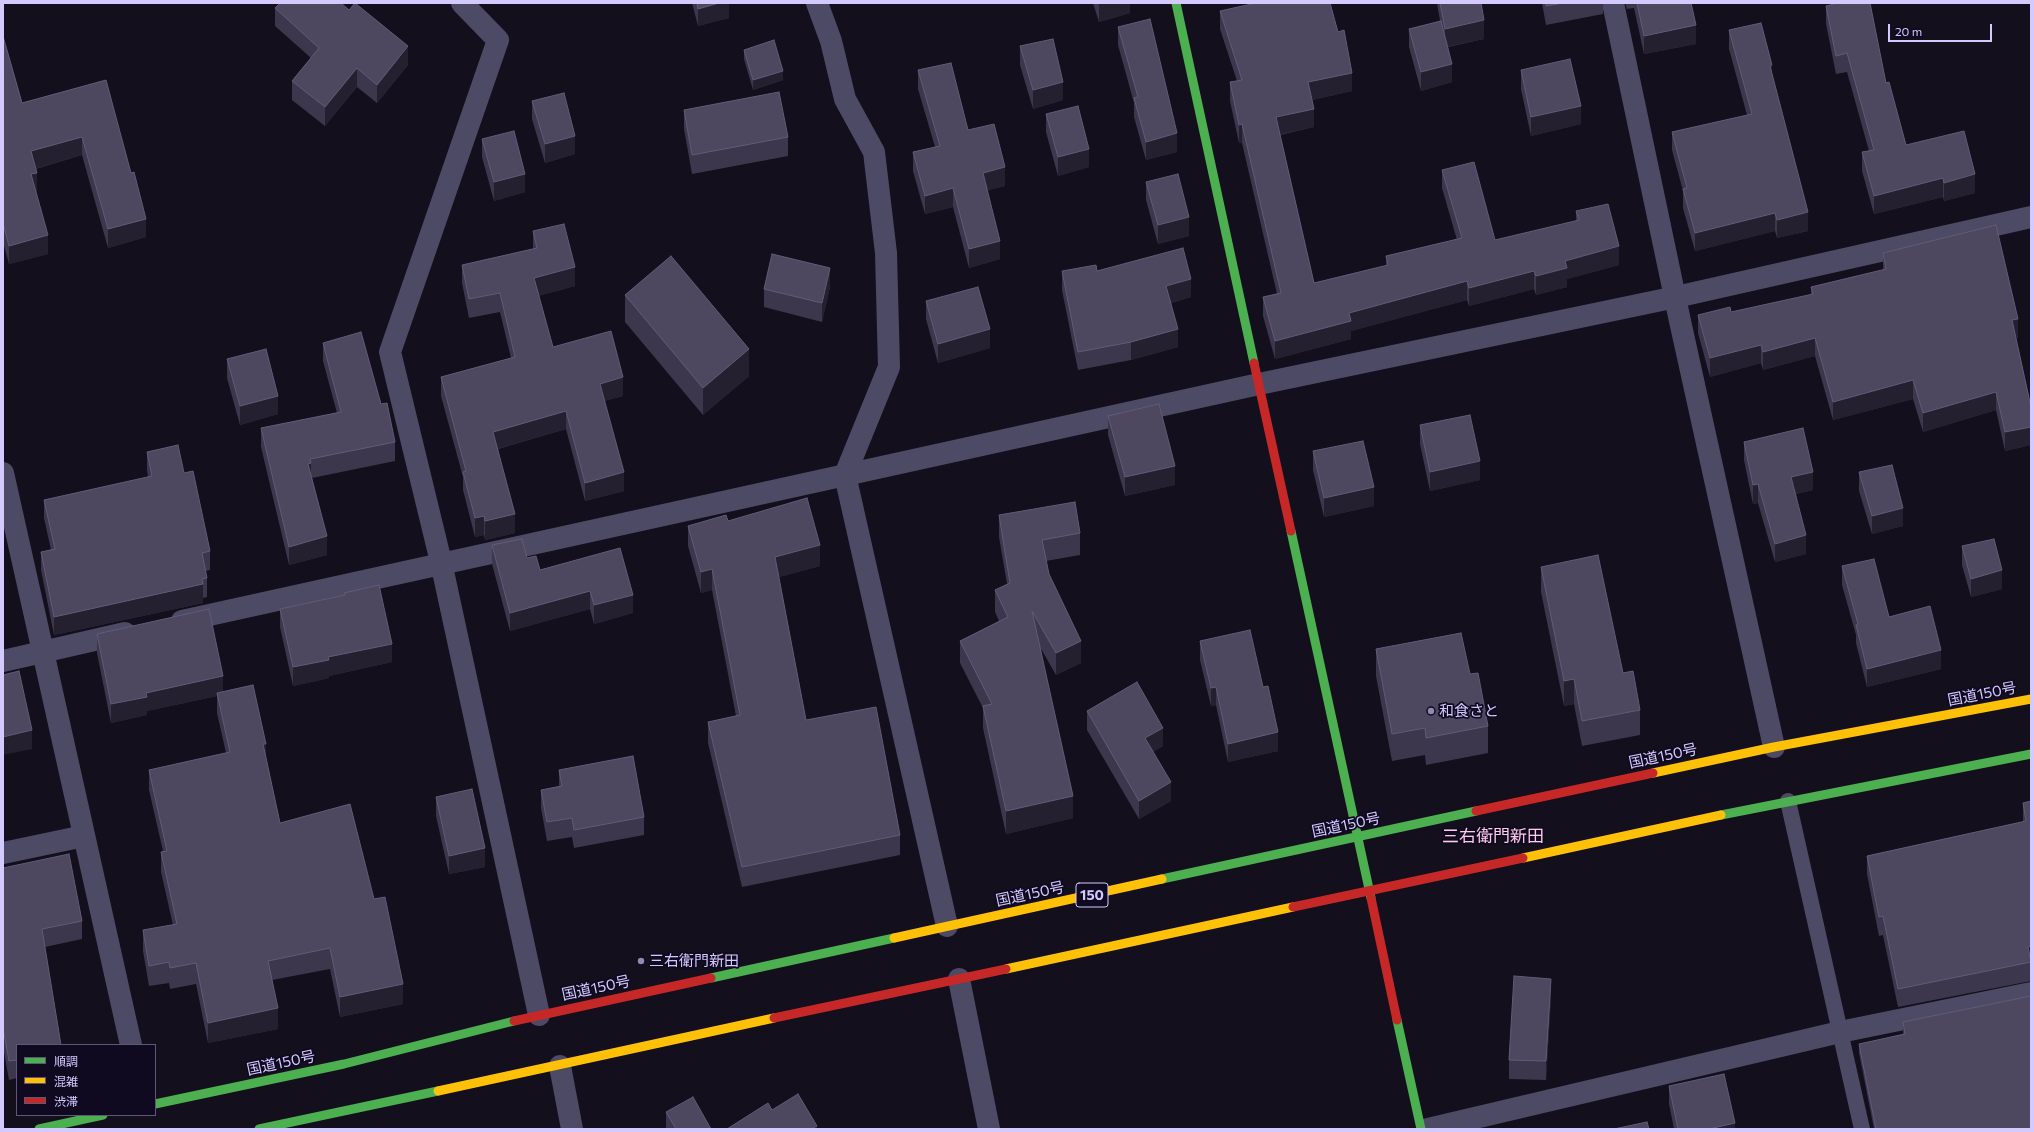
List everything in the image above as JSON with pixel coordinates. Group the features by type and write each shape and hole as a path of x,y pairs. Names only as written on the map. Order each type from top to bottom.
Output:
{"main road":[{"path":"1176,3 1421,1129"},
{"name":"国道150号","path":"156,1104 344,1064 539,1015 1357,836 1774,747 2031,699"},
{"path":"259,1129 560,1066 1788,801 2031,754"},
{"path":"39,1129 99,1116"}],"street":[{"path":"462,3 498,40 390,352 441,562 539,1015"},
{"path":"817,3 831,41 845,99 874,152 886,253 889,367 845,475 947,926"},
{"path":"1613,3 1774,747"},
{"path":"3,661 441,562 1259,384 1676,297 2031,217"},
{"path":"3,473 131,1044"},
{"path":"3,853 84,836"},
{"path":"959,980 989,1129"},
{"path":"1428,1129 1840,1032 2031,993"},
{"path":"560,1066 572,1129"}],"lane":[{"path":"1788,801 1862,1129"}],"building":[{"path":"280,3 341,3 349,10 355,3 408,46 377,85 357,68 325,107 292,81 319,48 275,8"},
{"path":"697,3 719,3 698,9"},
{"path":"1256,3 1330,3 1338,32 1344,30 1352,73 1308,82 1314,109 1276,117 1314,283 1388,265 1386,256 1462,238 1442,170 1474,162 1495,240 1579,220 1576,211 1608,204 1619,246 1565,261 1567,268 1536,276 1534,271 1469,288 1467,281 1349,313 1351,321 1275,341 1263,297 1281,293 1242,124 1239,125 1230,82 1242,80 1220,11"},
{"path":"1440,3 1481,3 1484,20 1445,29"},
{"path":"1546,3 1563,3 1546,6"},
{"path":"1637,3 1691,3 1696,25 1644,36"},
{"path":"1838,3 1870,3 1886,83 1889,82 1906,145 1964,131 1975,174 1944,183 1943,178 1874,196 1862,152 1874,150 1847,53 1836,56 1826,6"},
{"path":"1150,19 1177,133 1146,142 1134,98 1138,97 1118,27"},
{"path":"1441,21 1452,64 1421,72 1409,29"},
{"path":"1761,23 1772,65 1770,66 1808,212 1777,220 1775,213 1695,233 1683,189 1687,188 1672,132 1752,114 1729,30"},
{"path":"3,36 22,103 106,80 131,173 134,172 146,219 108,229 82,137 31,151 37,173 31,174 48,235 9,246 3,223"},
{"path":"1053,39 1063,82 1033,90 1020,46"},
{"path":"774,40 783,71 753,80 744,50"},
{"path":"1570,59 1581,106 1531,117 1521,70"},
{"path":"951,63 968,130 994,124 1005,167 983,173 1000,241 969,249 953,188 925,196 913,152 940,146 918,70"},
{"path":"779,92 788,137 692,155 684,110"},
{"path":"564,93 575,136 545,144 532,101"},
{"path":"1078,106 1089,149 1058,157 1046,114"},
{"path":"514,131 525,174 494,182 482,139"},
{"path":"1178,174 1189,217 1158,225 1146,182"},
{"path":"564,224 575,267 534,278 553,347 611,331 623,377 600,384 624,472 585,483 566,411 493,432 515,514 485,521 484,516 475,518 463,472 466,471 441,377 515,357 500,293 469,299 462,265 537,248 533,231"},
{"path":"1996,225 2018,319 2012,320 2031,407 2031,427 2005,432 1996,392 1923,413 1913,380 1833,402 1815,338 1763,352 1761,345 1710,358 1698,315 1730,307 1731,312 1813,294 1811,287 1886,269 1883,253"},
{"path":"1183,248 1191,279 1166,286 1178,329 1131,342 1078,352 1062,271 1096,265 1097,271"},
{"path":"772,254 830,268 822,303 764,289"},
{"path":"671,256 749,349 703,388 625,295"},
{"path":"978,287 990,329 938,344 926,301"},
{"path":"361,332 381,404 387,403 395,442 310,459 311,463 308,464 327,536 289,547 261,428 341,412 323,343"},
{"path":"266,349 278,396 240,406 227,359"},
{"path":"1159,404 1175,466 1125,477 1108,416"},
{"path":"1470,415 1480,461 1430,472 1420,425"},
{"path":"1803,428 1813,472 1791,477 1806,535 1775,544 1758,484 1753,485 1744,442"},
{"path":"1363,441 1374,487 1324,498 1313,451"},
{"path":"178,445 184,473 193,471 210,551 202,553 207,578 202,579 203,584 54,617 41,552 55,549 44,500 152,476 147,452"},
{"path":"1892,465 1903,508 1872,516 1859,472"},
{"path":"807,498 820,545 775,557 806,720 876,707 900,835 742,867 708,722 740,715 712,569 701,572 688,526 726,515 728,521"},
{"path":"1075,502 1080,533 1042,540 1049,574 1081,641 1056,653 1032,611 1073,796 1006,811 983,706 992,704 960,641 1008,617 995,590 1010,583 999,515"},
{"path":"522,539 527,558 536,556 540,570 620,548 633,595 594,605 590,591 510,613 492,545"},
{"path":"1994,539 2002,570 1971,579 1962,546"},
{"path":"1598,555 1623,673 1633,671 1640,710 1582,721 1574,679 1564,681 1541,567"},
{"path":"1874,559 1889,617 1930,606 1941,650 1867,669 1856,625 1858,624 1842,566"},
{"path":"379,585 392,644 328,657 329,660 293,667 280,609 345,595 344,593"},
{"path":"209,609 223,676 146,693 147,697 111,704 97,634"},
{"path":"1250,630 1263,687 1268,686 1278,732 1228,744 1216,687 1211,688 1200,641"},
{"path":"1461,633 1470,674 1478,673 1488,726 1426,738 1425,728 1392,734 1376,649"},
{"path":"19,671 32,730 3,737 3,675"},
{"path":"1137,682 1163,728 1145,738 1171,782 1139,801 1087,711"},
{"path":"253,685 266,744 263,744 280,823 350,804 374,899 385,897 403,984 340,997 330,948 268,961 278,1008 208,1023 196,963 170,968 169,962 149,966 143,930 177,924 161,852 167,851 149,770 230,752 217,693"},
{"path":"633,756 644,817 574,830 572,818 547,822 541,790 562,786 559,770"},
{"path":"472,789 485,848 449,856 436,797"},
{"path":"2031,801 2031,946 2028,947 2031,962 1898,989 1883,916 1879,917 1867,856 2026,821 2023,803"},
{"path":"69,854 82,921 42,929 61,1044 16,1044 16,1060 9,1061 3,1028 3,868"},
{"path":"1514,976 1551,979 1546,1061 1509,1060"},
{"path":"2031,996 2031,1129 1876,1129 1859,1044 1905,1034 1903,1022"},
{"path":"1724,1074 1735,1123 1709,1129 1678,1129 1669,1086"},
{"path":"798,1094 817,1126 811,1129 727,1129 768,1103 772,1110"},
{"path":"693,1097 711,1129 676,1129 666,1112"},
{"path":"1647,1122 1649,1129 1614,1129"}],"traffic: fast":[{"path":"1176,3 1254,363"},
{"path":"1291,531 1371,898"},
{"path":"1721,815 2031,754"},
{"path":"1162,879 1476,811"},
{"path":"711,978 894,938"},
{"path":"1397,1020 1421,1129"},
{"path":"156,1104 344,1064 514,1021"},
{"path":"259,1129 438,1091"},
{"path":"39,1129 98,1116"}],"traffic: slow":[{"path":"1653,773 1774,747 2031,699"},
{"path":"1523,858 1721,815"},
{"path":"894,938 1162,879"},
{"path":"1006,969 1293,907"},
{"path":"438,1091 774,1018"}],"traffic: jam":[{"path":"1254,363 1291,531"},
{"path":"1476,811 1653,773"},
{"path":"1293,907 1523,858"},
{"path":"1371,898 1397,1020"},
{"path":"774,1018 1006,969"},
{"path":"514,1021 711,978"}],"place":[{"name":"和食さと","path":"1431,711"},
{"name":"三右衛門新田","path":"641,961"}],"district":[{"name":"三右衛門新田","path":"1493,836"}]}
